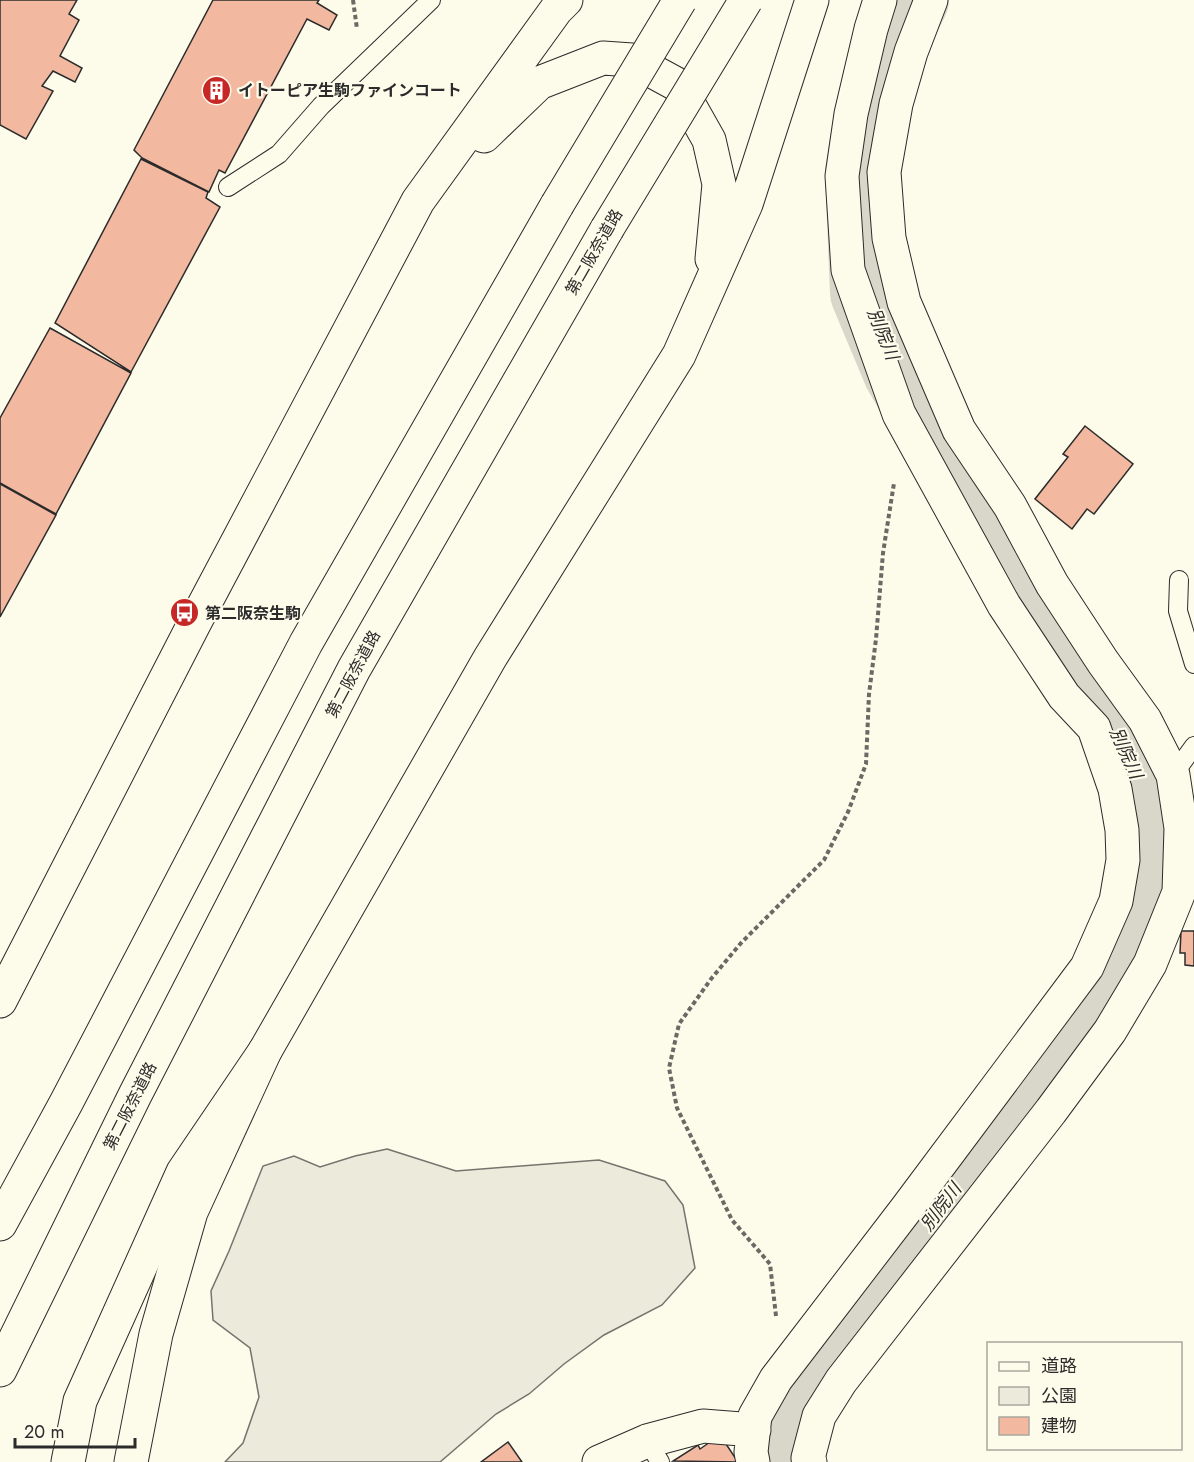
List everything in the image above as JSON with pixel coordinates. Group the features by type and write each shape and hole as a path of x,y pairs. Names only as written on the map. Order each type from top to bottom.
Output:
{"main road":[{"path":"0,1001 195,622 418,201 556,10 566,0"},
{"path":"0,1224 66,1103 306,643 557,205 681,0"},
{"name":"第二阪奈道路","path":"0,1370 135,1095 354,669 607,229 746,0"},
{"path":"68,1462 80,1401 183,1172 265,1051 489,658 679,355 746,204 812,0"},
{"path":"753,1462 751,1452 755,1416 789,1360 1087,967 1116,901 1123,860 1122,830 1114,789 1094,728 1064,696 1004,605 900,414 848,270 842,176 851,114 871,28 880,0"},
{"path":"810,1462 808,1458 819,1416 841,1381 1051,1111 1110,1030 1150,964 1179,892 1181,828 1173,775 1145,720 1103,662 1052,584 1010,506 959,430 904,302 889,238 884,172 896,105 911,52 931,0"},
{"path":"418,201 538,83 603,58 632,60 678,85 709,140 719,184 710,285"},
{"path":"131,1462 156,1334 191,1212 265,1051"},
{"path":"599,1462 653,1451 703,1426 754,1430"}],"lane":[{"path":"228,187 279,154 329,99 431,0"},
{"path":"1179,580 1178,611 1194,664"},
{"path":"1173,775 1194,746"}],"path":[{"path":"789,1360 780,1343 770,1264 732,1220 677,1108 669,1068 679,1024 704,988 741,943 824,860 848,813 866,764 869,694 883,553 895,474"}],"green space":[{"path":"387,1149 456,1171 599,1160 665,1181 683,1205 695,1268 662,1305 604,1335 564,1364 529,1394 496,1414 440,1462 225,1462 243,1443 259,1397 250,1348 213,1320 211,1291 263,1166 294,1156 320,1167"}],"building":[{"path":"0,0 77,0 69,14 79,20 60,56 82,68 75,82 53,71 42,86 53,91 26,139 0,125"},
{"name":"イトーピア生駒ファインコート","path":"213,0 319,0 317,3 337,15 329,30 307,19 225,173 219,170 209,192 142,158 134,150"},
{"path":"141,159 208,192 206,198 220,207 131,372 55,323"},
{"path":"50,328 131,373 56,514 0,483 0,418"},
{"path":"1085,426 1133,464 1094,514 1087,509 1072,529 1035,499 1068,457 1063,454"},
{"path":"0,484 56,515 0,617"},
{"path":"1181,931 1194,931 1194,966 1185,965 1185,953 1180,953"},
{"path":"720,1435 738,1462 673,1461 698,1445 700,1449"},
{"path":"508,1442 522,1462 481,1462"}],"waterway":[{"name":"別院川","path":"779,1462 777,1424 856,1315 1079,1025 1132,933 1148,890 1154,845 1139,780 1112,722 1078,666 1026,597 980,519 899,372 866,293 861,172 870,116 888,48 913,0"}],"place":[{"name":"イトーピア生駒ファインコート","path":"217,90"},
{"name":"第二阪奈生駒","path":"184,613"}]}
